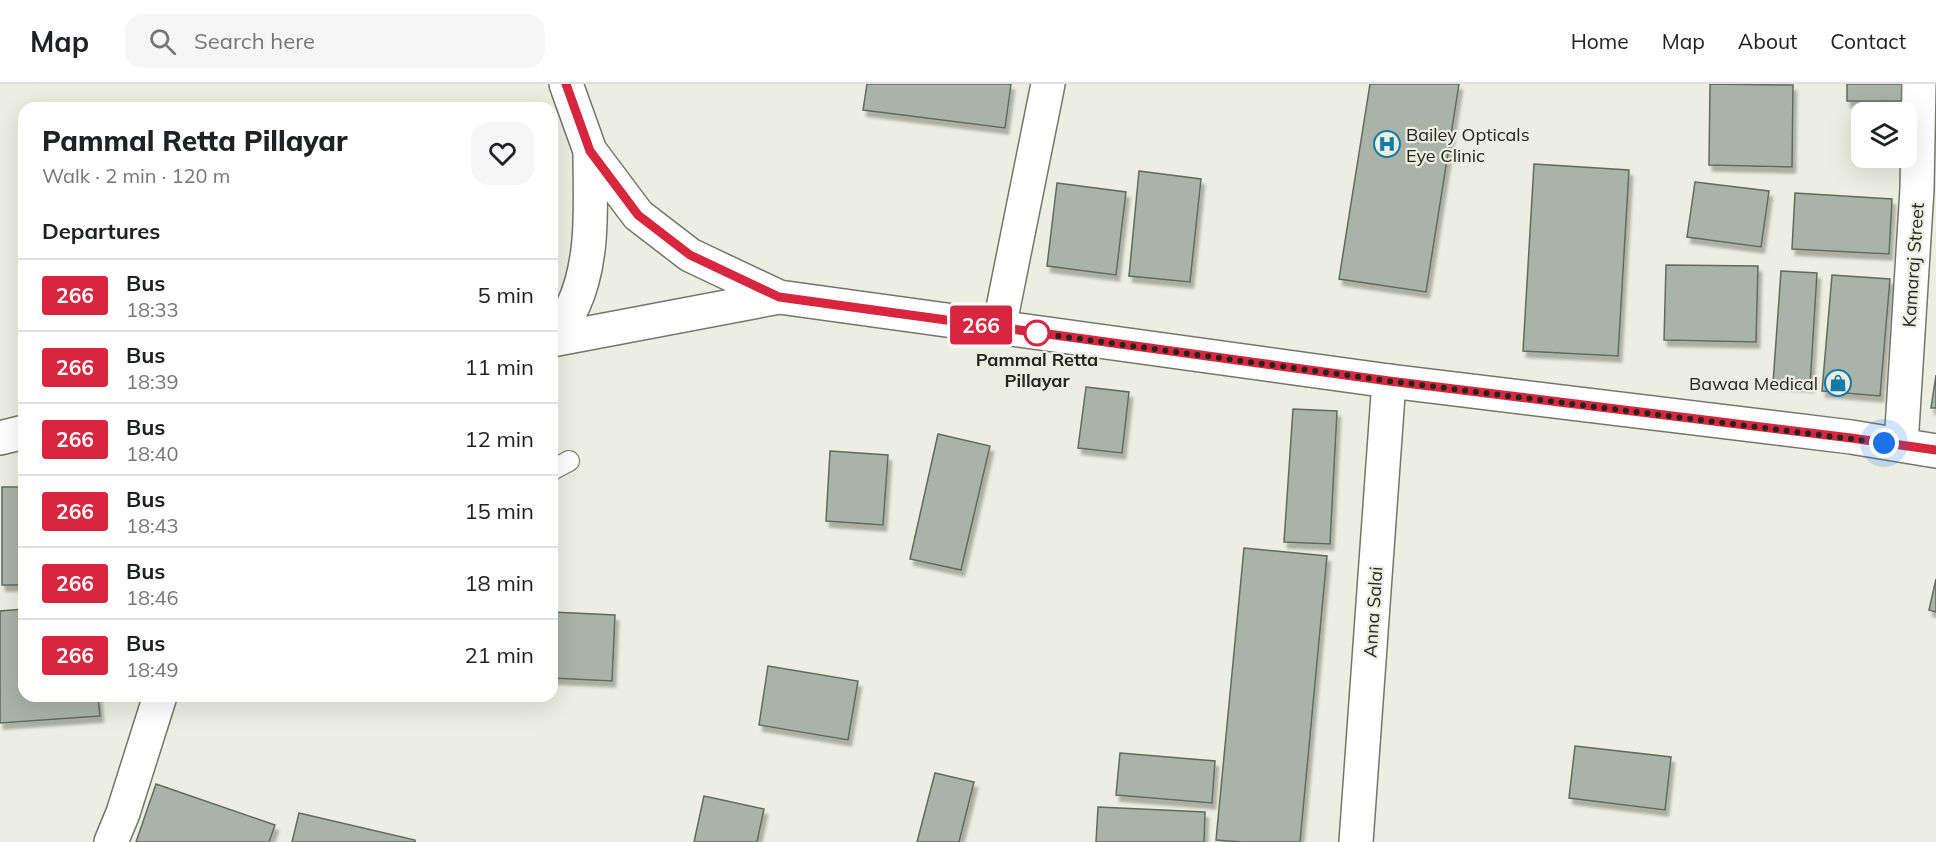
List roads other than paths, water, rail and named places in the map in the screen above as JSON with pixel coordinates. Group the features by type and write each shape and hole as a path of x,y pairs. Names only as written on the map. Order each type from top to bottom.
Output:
{"main road":[{"path":"566,84 590,151 638,215 690,255 779,297 1389,381 1936,451"},
{"path":"999,328 1048,84"},
{"name":"Kamaraj Street","path":"1901,445 1917,189 1919,84"},
{"path":"558,324 572,308 585,268 590,215 590,151"},
{"path":"558,339 779,297"},
{"name":"Anna Salai","path":"1356,842 1389,381"},
{"path":"0,438 18,434"},
{"path":"111,842 123,813 158,702"}],"place":[{"name":"Bailey Opticals Eye Clinic","path":"1387,144"},
{"name":"Pammal Retta Pillayar","path":"1037,333"},
{"name":"Bawaa Medical","path":"1838,383"}]}
